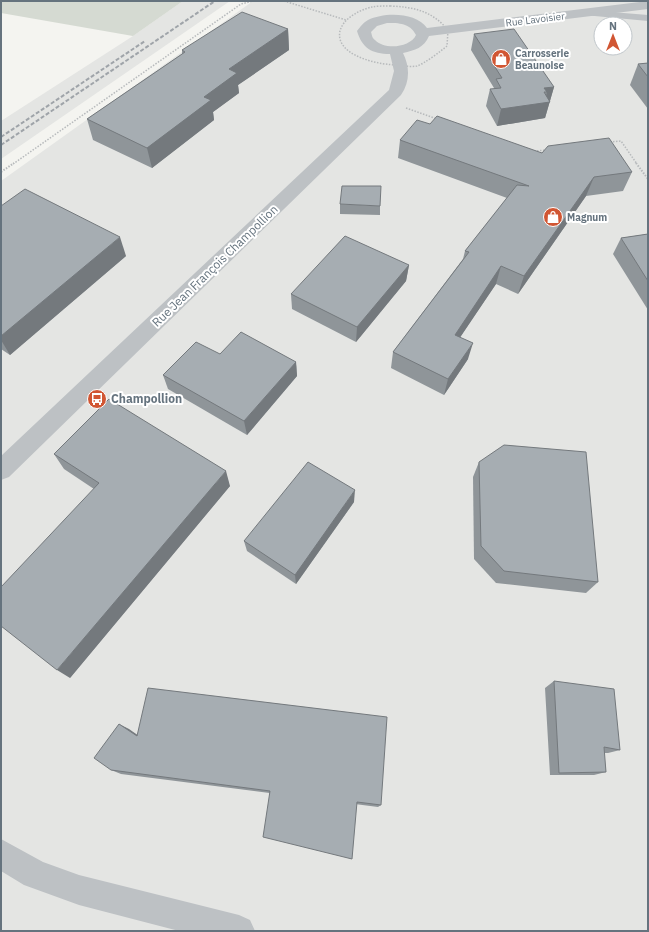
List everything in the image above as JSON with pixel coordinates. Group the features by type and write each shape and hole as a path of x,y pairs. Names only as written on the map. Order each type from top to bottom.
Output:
{"street":[{"name":"Rue Lavoisier","path":"423,33 648,5"},
{"path":"398,19 416,24 423,33 423,37 417,45 403,50 395,50 378,47 366,40 364,31 367,26 379,20 398,19"},
{"name":"Rue Jean François Champollion","path":"1,470 396,92 400,83 400,65 395,50"},
{"path":"1,854 35,874 78,890 239,931"}],"lane":[{"path":"587,13 648,18"}],"path":[{"path":"1,172 241,4 253,1"},
{"path":"284,1 367,26"},
{"path":"386,102 437,119"},
{"path":"606,143 621,141 648,180"},
{"path":"533,151 547,150"}],"shaded area":[{"path":"1,1 183,1 133,36 1,13"},
{"path":"183,1 230,1 1,159 1,121 133,36"},
{"path":"253,1 648,1 648,931 1,931 1,181"}],"building":[{"path":"242,12 288,29 229,69 237,73 204,97 211,100 147,148 87,119 185,52 182,50"},
{"path":"514,29 554,87 544,88 547,92 544,92 550,102 501,109 490,89 501,88 496,79 502,78 474,34"},
{"path":"648,63 648,77 638,64"},
{"path":"437,116 542,153 548,146 609,138 632,172 594,177 524,276 501,266 455,335 473,343 448,379 393,352 469,252 465,251 517,185 529,186 400,140 417,120 430,124"},
{"path":"342,186 381,186 380,206 340,204"},
{"path":"25,189 120,237 1,336 1,206"},
{"path":"648,234 648,281 621,238"},
{"path":"345,236 409,265 357,327 291,294"},
{"path":"241,332 296,362 244,421 163,375 196,342 220,354"},
{"path":"109,399 226,471 57,670 1,626 1,587 99,483 54,454"},
{"path":"504,445 586,452 598,582 504,571 481,546 479,462"},
{"path":"308,462 355,490 295,575 244,541"},
{"path":"554,681 614,689 620,750 604,747 606,772 559,773"},
{"path":"148,688 387,717 381,805 357,802 352,859 263,837 270,791 111,770 94,758 119,724 137,736"}],"railway":[{"path":"1,145 215,1"},
{"path":"1,137 145,41"}],"place":[{"name":"Carrosserie Beaunoise","path":"501,59"},
{"name":"Magnum","path":"553,217"},
{"name":"Champollion","path":"97,399"}]}
